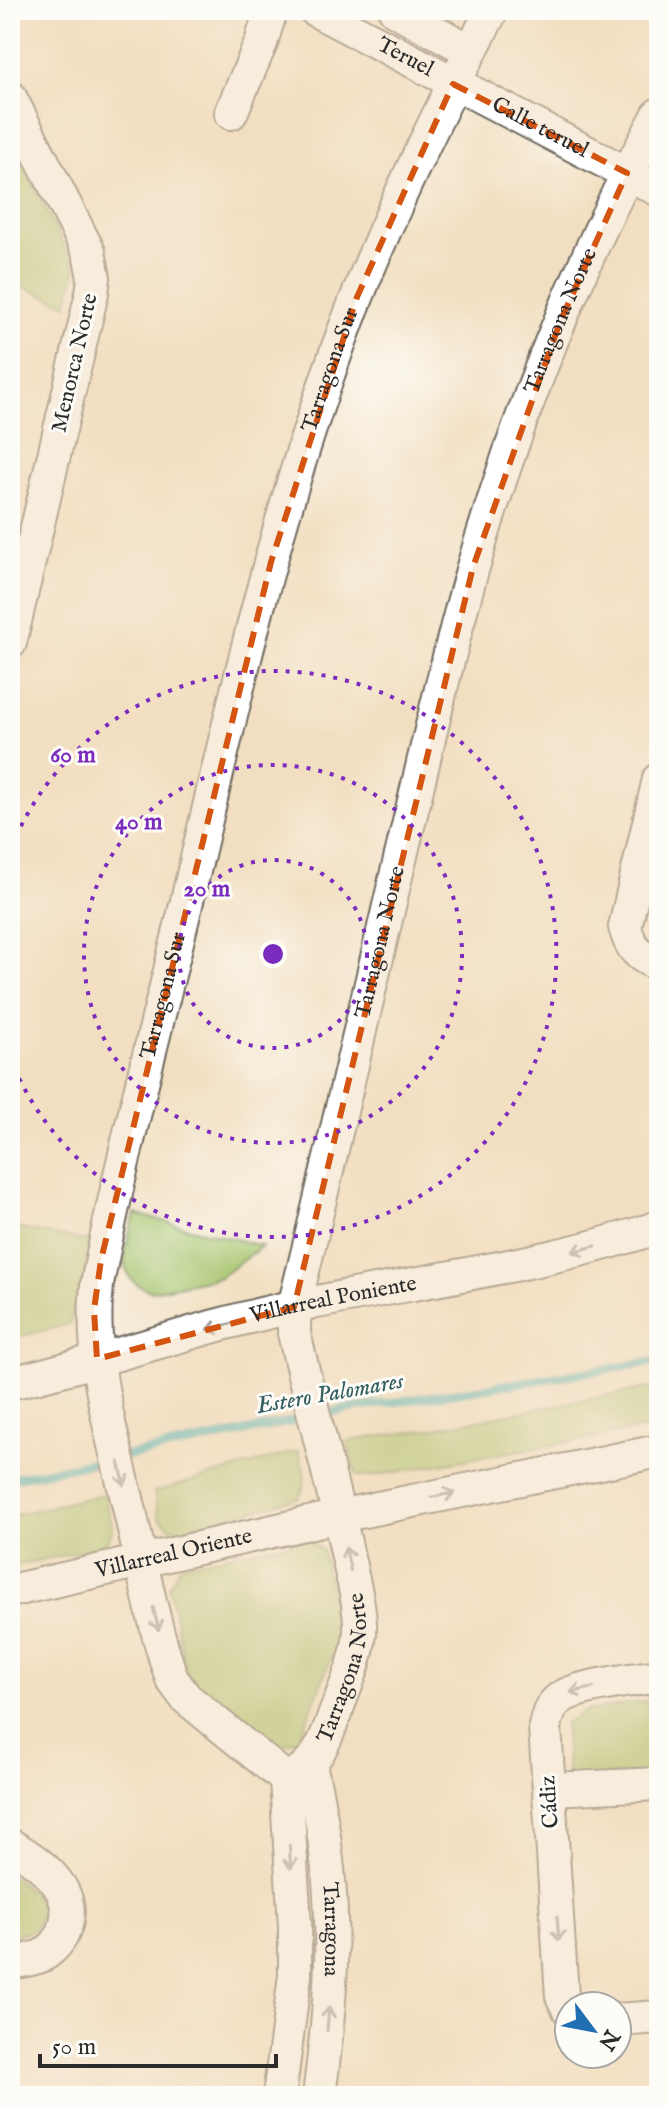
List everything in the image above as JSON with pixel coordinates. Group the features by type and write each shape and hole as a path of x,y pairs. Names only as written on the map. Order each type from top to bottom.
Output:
{"street":[{"path":"231,113 261,43 271,10"},
{"name":"Teruel","path":"315,10 453,84"},
{"name":"Teruel","path":"395,10 471,51"},
{"name":"Tarragona Sur","path":"298,1772 196,1707 177,1688 168,1669 112,1433 97,1359 94,1310 101,1260 243,663 327,379 402,190 492,10"},
{"name":"Calle teruel","path":"453,84 659,190"},
{"name":"Menorca Norte","path":"10,643 94,278 89,252 11,101"},
{"name":"Tarragona Norte","path":"298,1772 325,1741 356,1656 360,1633 358,1606 339,1516 294,1333 294,1307 444,676 473,567 499,484 544,363 627,173 659,114"},
{"path":"659,779 625,927 632,947 639,955 659,964"},
{"name":"Villarreal Poniente","path":"10,1383 294,1307 515,1265 586,1249 659,1227"},
{"name":"Villarreal Oriente","path":"10,1591 339,1516 659,1451"},
{"name":"Cádiz","path":"562,1990 545,1727 547,1715 560,1698 576,1690 659,1676"},
{"name":"Tarragona","path":"279,2096 295,1976 298,1772"},
{"name":"Tarragona","path":"298,1772 320,1805 332,1893 331,1987 319,2096"},
{"path":"550,1789 659,1784"},
{"path":"10,1845 57,1880 64,1891 68,1914 60,1939 52,1948 40,1956 10,1963"},
{"path":"633,2019 659,2017"}],"highlighted area":[{"path":"453,84 627,173 560,322 473,567 294,1307 97,1359 94,1310 101,1260 271,562 357,297"}],"green space":[{"path":"10,144 76,268 67,305 10,281"},
{"path":"135,1214 262,1246 220,1277 153,1291 131,1279 126,1270 126,1249"},
{"path":"10,1227 92,1242 70,1324 10,1339"},
{"path":"659,1386 659,1426 367,1477 356,1475 347,1441 429,1429"},
{"path":"298,1451 305,1481 299,1498 180,1530 159,1518 154,1492"},
{"path":"104,1494 113,1527 108,1541 91,1549 10,1567 10,1516"},
{"path":"307,1539 322,1550 339,1630 336,1646 299,1739 276,1748 195,1683 185,1669 169,1586 181,1565"},
{"path":"659,1699 659,1772 567,1779 565,1723 585,1711"},
{"path":"10,1875 36,1895 43,1912 32,1931 10,1936"}],"waterway":[{"name":"Estero Palomares","path":"10,1479 343,1410 659,1361"}]}
